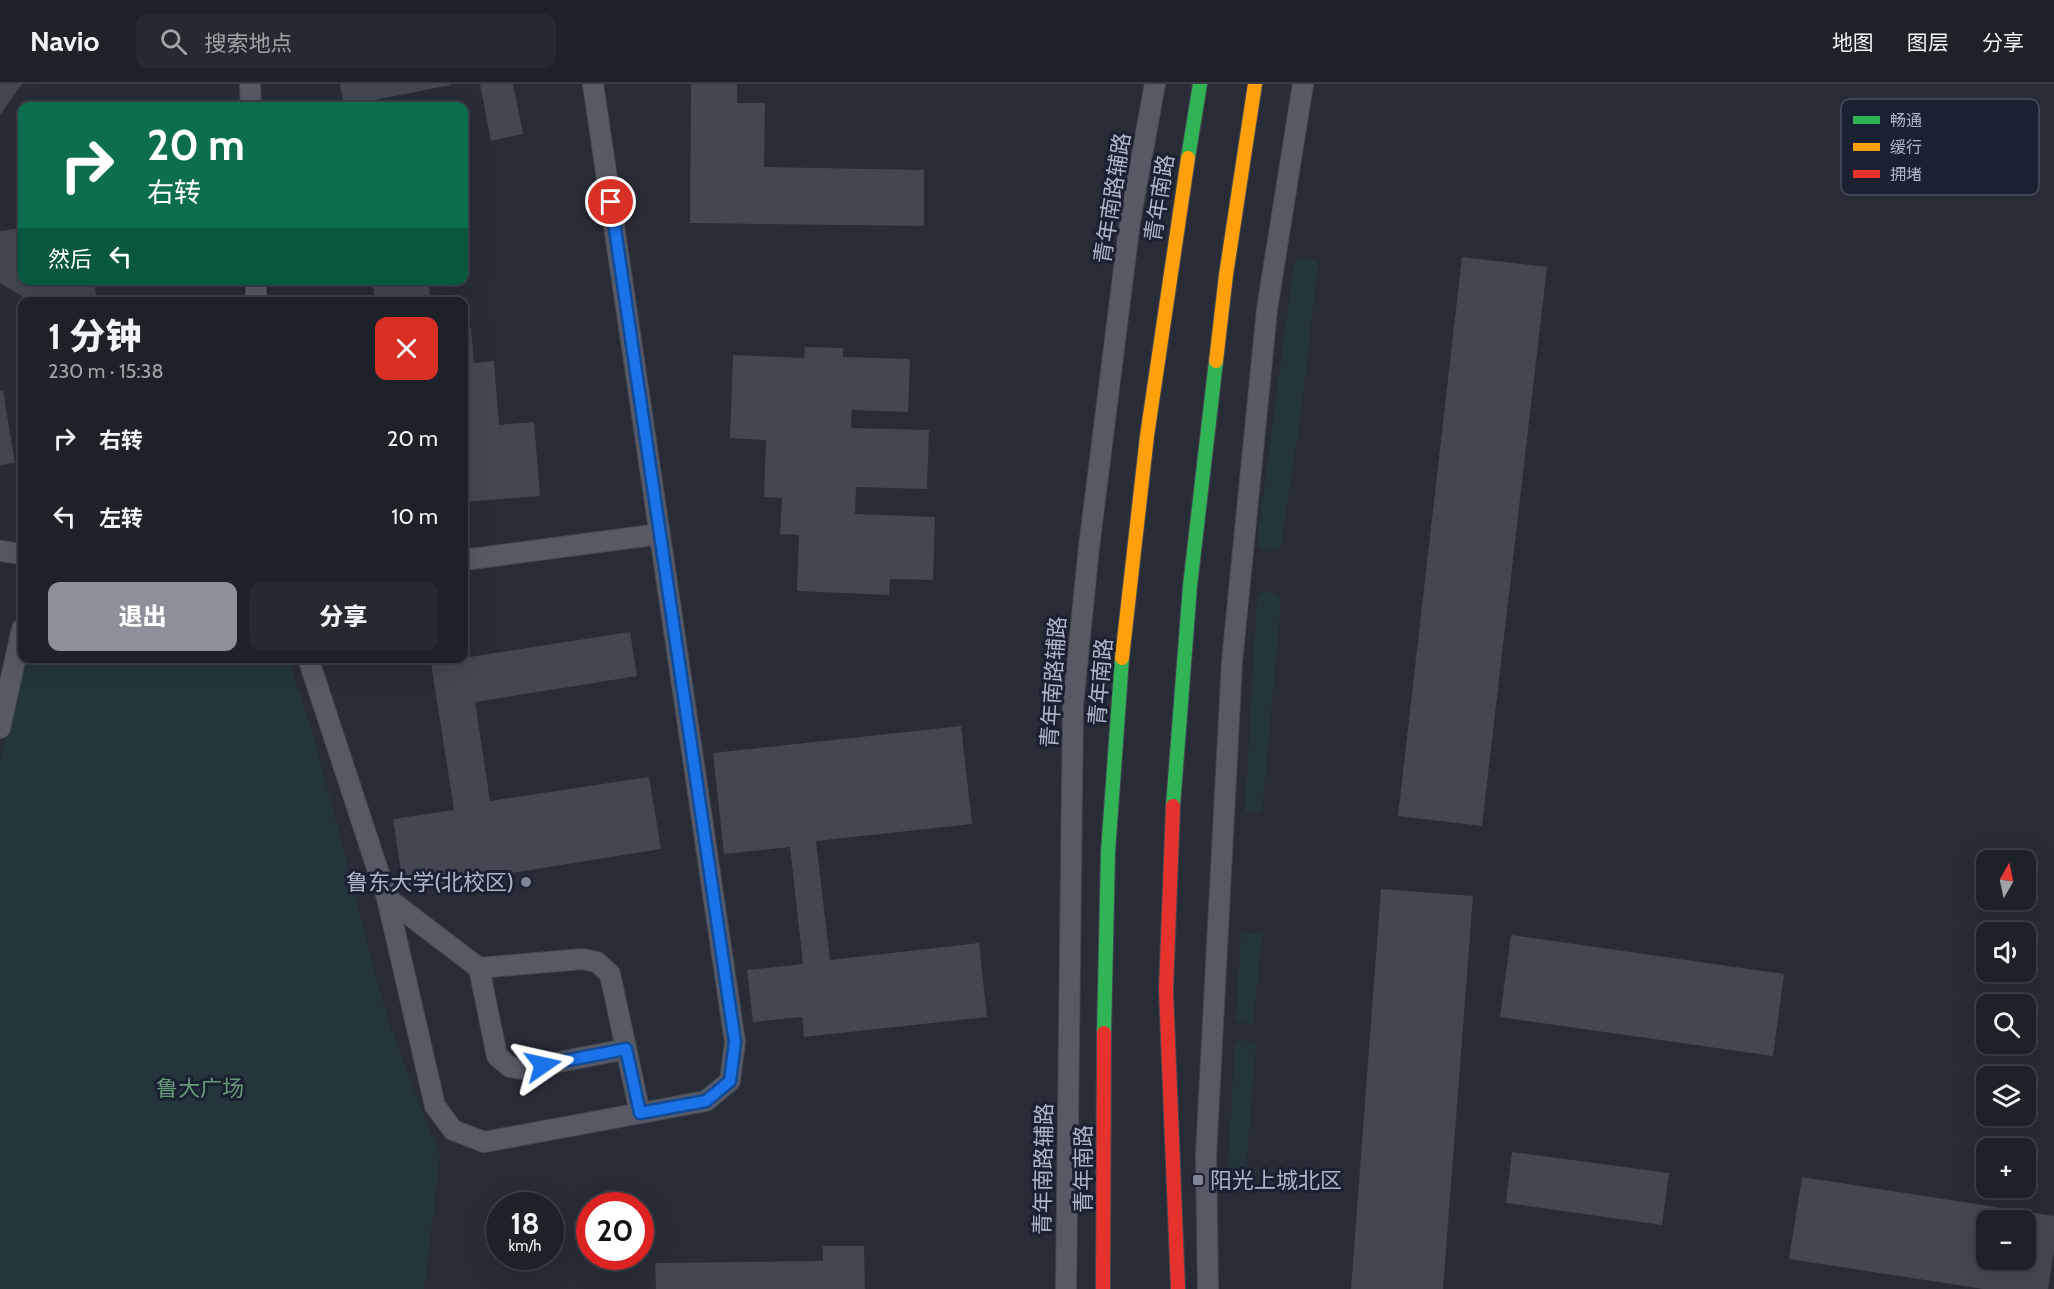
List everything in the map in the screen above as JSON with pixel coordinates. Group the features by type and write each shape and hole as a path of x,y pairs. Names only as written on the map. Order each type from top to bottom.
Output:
{"main road":[{"name":"青年南路","path":"1103,1289 1105,980 1112,791 1134,547 1169,266 1200,84"},
{"path":"1178,1289 1166,990 1173,797 1197,528 1226,275 1255,84"}],"lane":[{"path":"250,84 251,102"},
{"path":"310,663 387,898 435,1106 453,1130 484,1142 706,1101 730,1081 735,1042 593,84"},
{"name":"青年南路辅路","path":"1066,1289 1073,705 1089,547 1130,221 1155,84"},
{"path":"1208,1289 1206,1156 1232,662 1267,309 1303,84"},
{"path":"468,559 660,534"},
{"path":"0,551 18,553"},
{"path":"0,728 18,647"},
{"path":"387,898 479,968 497,1056 510,1067 523,1069 626,1049"},
{"path":"479,968 582,959 597,962 610,974 640,1113"}],"green space":[{"path":"1301,259 1312,259 1318,264 1301,413 1281,545 1278,550 1269,552 1260,548 1257,541 1294,262"},
{"path":"1267,591 1278,595 1281,604 1262,812 1245,812 1257,599 1260,593"},
{"name":"鲁大广场","path":"24,663 290,663 316,745 387,1018 440,1157 424,1289 0,1289 0,761"},
{"path":"1241,933 1262,934 1253,1025 1236,1021"},
{"path":"1241,1040 1256,1043 1246,1170 1235,1174 1228,1169 1235,1043"}],"building":[{"path":"0,84 22,84 0,115"},
{"path":"340,84 451,84 364,102 343,102"},
{"path":"480,84 513,84 523,134 491,141"},
{"path":"691,84 737,84 737,103 765,103 764,167 924,170 924,226 690,223"},
{"path":"18,229 18,285 95,285 96,297 23,297 0,283 0,231"},
{"path":"1462,257 1547,267 1482,826 1398,816"},
{"path":"373,285 429,285 430,297 374,297"},
{"path":"468,328 471,328 474,363 494,361 499,425 534,422 540,496 468,502"},
{"path":"805,347 843,348 843,357 910,359 908,412 852,410 851,428 929,430 927,489 856,487 855,514 935,517 933,580 890,579 889,595 797,591 799,535 780,534 782,498 764,497 766,440 730,438 733,355 804,358"},
{"path":"0,391 3,391 15,463 0,465"},
{"path":"630,632 637,676 475,702 490,801 649,777 661,849 404,890 393,819 454,810 431,663 468,663 468,657"},
{"path":"961,726 972,824 816,841 830,960 979,943 987,1017 804,1037 802,1017 753,1022 747,970 803,964 790,847 724,854 713,753"},
{"path":"1381,889 1473,896 1443,1289 1351,1289"},
{"path":"1511,935 1784,974 1773,1056 1500,1017"},
{"path":"1512,1152 1669,1173 1662,1225 1506,1203"},
{"path":"1802,1177 2015,1210 1976,1210 1976,1270 2036,1270 2036,1213 2054,1216 2054,1250 2048,1289 1983,1289 1789,1259"},
{"path":"823,1246 864,1246 865,1289 656,1289 655,1263 823,1261"}],"traffic: fast":[{"path":"1188,158 1200,84"},
{"path":"1173,806 1190,586 1216,361"},
{"path":"1104,1033 1108,852 1122,658"}],"traffic: slow":[{"path":"1216,361 1226,275 1255,84"},
{"path":"1122,658 1147,436 1188,158"}],"traffic: jam":[{"path":"1173,806 1166,990 1178,1289"},
{"path":"1103,1289 1104,1033"}],"place":[{"name":"鲁东大学(北校区)","path":"526,882"},
{"name":"阳光上城北区","path":"1198,1180"}],"route":[{"path":"543,1065 626,1049 640,1113 706,1101 730,1081 735,1042 611,202"}]}
